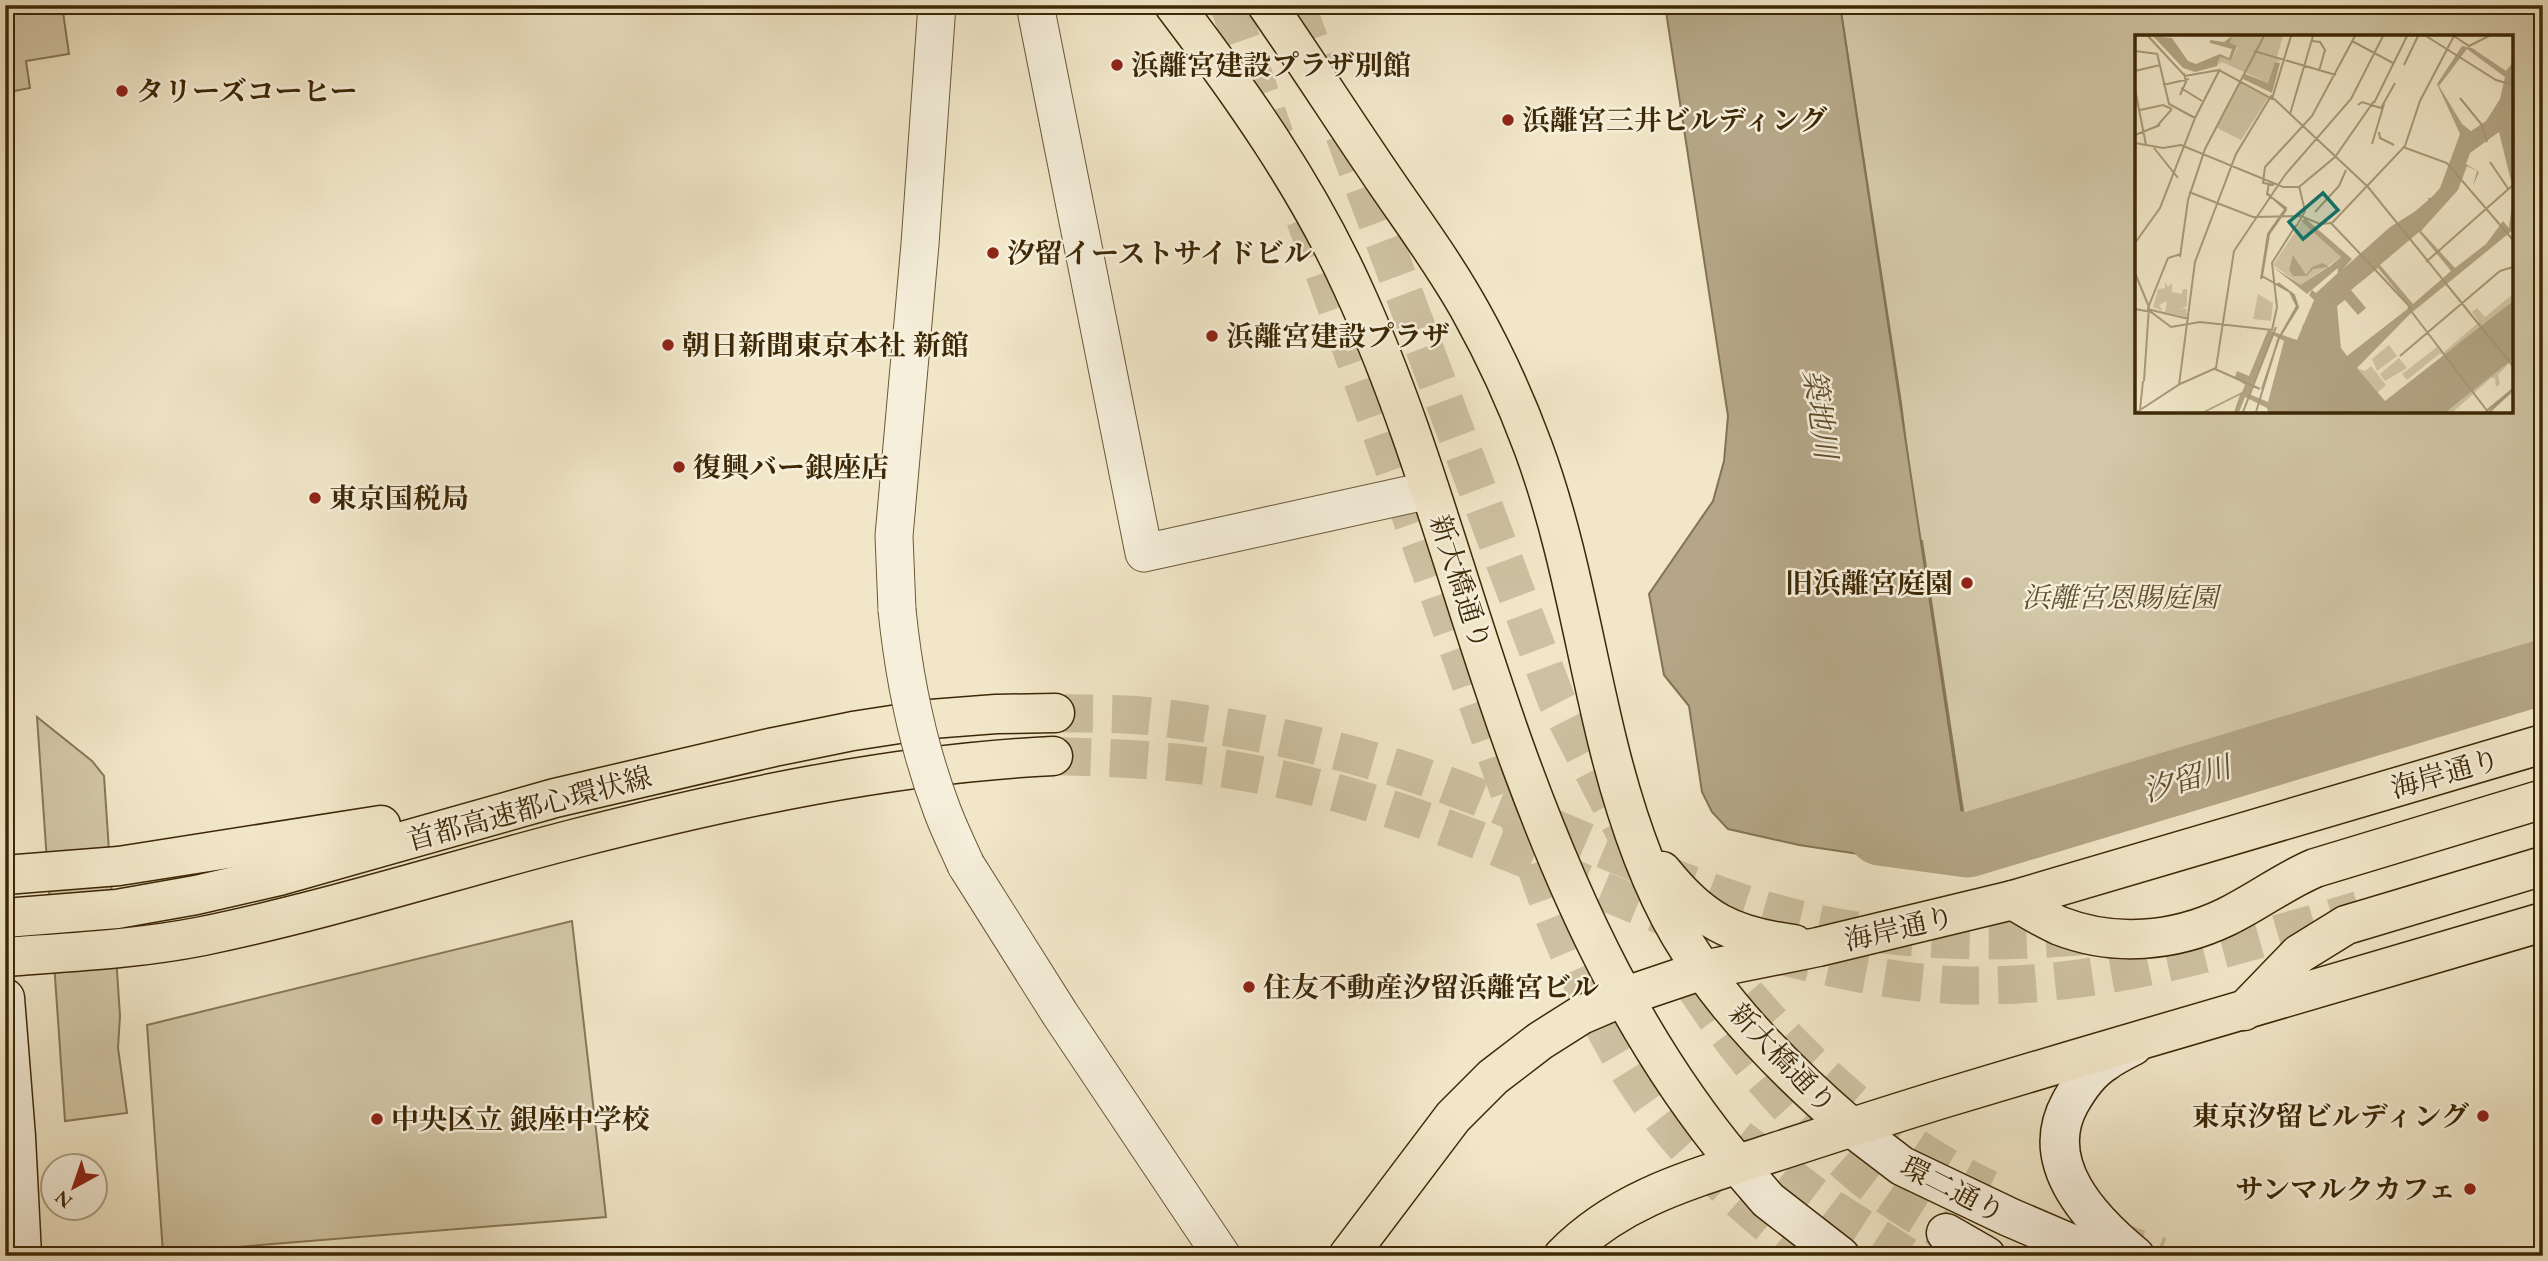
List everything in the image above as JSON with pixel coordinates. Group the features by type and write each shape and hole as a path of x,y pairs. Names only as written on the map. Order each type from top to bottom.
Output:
{"main road":[{"name":"新大橋通り","path":"1174,5 1261,125 1315,211 1352,286 1430,490 1520,763 1588,930 1623,997 1676,1085 1704,1125 1737,1164"},
{"name":"新大橋通り","path":"1267,5 1456,287 1499,368 1534,448 1560,538 1609,750 1635,836 1660,898 1703,970 1779,1062 1851,1127"},
{"name":"首都高速都心環状線","path":"5,918 117,909 196,895 279,876 555,798 853,731 931,719 1055,713"},
{"name":"海岸通り","path":"1348,1256 1453,1117 1493,1077 1571,1021 1623,997 1703,970 1818,947 2013,900 2543,744"},
{"name":"首都高速都心環状線","path":"5,957 127,947 202,937 578,838 796,788 980,760 1053,756"},
{"path":"5,874 119,866 555,798"},
{"path":"2013,900 2058,925 2095,937 2135,940 2200,928 2228,916 2295,877 2343,859 2543,799"},
{"path":"2357,868 2543,812"},
{"path":"1635,836 1692,905 1716,923 1744,935 1818,947"},
{"path":"2244,1011 2299,954 2358,915 2543,855"},
{"path":"2358,915 2543,866"},
{"path":"1563,1256 1599,1224 1627,1206 1737,1164 1851,1127 2543,922"},
{"path":"7,1010 22,1256"},
{"path":"2135,1256 2092,1217 2076,1193 2065,1175 2059,1137 2064,1113 2087,1077 2104,1063 2144,1040"},
{"name":"環二通り","path":"1851,1127 1902,1166 2009,1217 2100,1256"},
{"path":"1737,1164 1768,1200 1840,1256"},
{"path":"1365,1256 1380,1212"},
{"path":"1946,1233 1986,1256"}],"street":[{"path":"937,5 919,257 894,536 897,610 909,692 924,754 942,810 966,865 1060,1014 1222,1256"},
{"path":"1035,5 1144,553 1430,490"}],"green space":[{"path":"5,5 62,5 69,54 26,61 30,88 14,91 5,44"},
{"name":"浜離宮恩賜庭園","path":"1840,5 2543,5 2543,664 1967,837 1922,541 1918,541 1901,403"},
{"path":"37,717 92,761 104,776 120,1016 118,1048 127,1113 65,1121"},
{"name":"中央区立 銀座中学校","path":"572,921 606,1217 163,1253 147,1025"}],"water":[{"name":"築地川","path":"1665,5 1840,5 1969,861 1948,863 1899,860 1799,845 1728,829 1712,812 1702,792 1689,706 1664,675 1649,594 1713,501 1724,461 1728,416"}],"waterway":[{"name":"汐留川","path":"1880,833 1968,845 2543,672"}],"tunnel":[{"path":"1229,5 1275,136"},
{"path":"1296,5 1321,71"},
{"path":"1344,134 1556,699 1624,831"},
{"path":"1305,219 1553,915 1594,1008 1627,1068 1666,1123 1730,1192 1807,1256"},
{"path":"1055,713 1136,715 1203,723 1270,735 1368,759 1490,802 1713,893 1758,908 1841,928 1968,940 2095,935"},
{"path":"1053,756 1146,760 1215,767 1297,783 1355,798 1469,837 1692,928"},
{"path":"1773,954 1906,981 1951,985 2003,985 2055,981 2158,965 2359,910"},
{"path":"1710,951 1739,987 1802,1055 1871,1116 1909,1143 1989,1189"},
{"path":"1695,987 1748,1060 1809,1128 1875,1187 1946,1233"},
{"path":"1739,1138 1831,1208 1906,1256"},
{"path":"2103,1236 2160,1256"}],"place":[{"name":"浜離宮建設プラザ別館","path":"1117,65"},
{"name":"タリーズコーヒー","path":"122,91"},
{"name":"浜離宮三井ビルディング","path":"1508,120"},
{"name":"汐留イーストサイドビル","path":"993,253"},
{"name":"浜離宮建設プラザ","path":"1212,336"},
{"name":"朝日新聞東京本社 新館","path":"668,345"},
{"name":"復興バー銀座店","path":"679,467"},
{"name":"東京国税局","path":"315,498"},
{"name":"旧浜離宮庭園","path":"1967,583"},
{"name":"住友不動産汐留浜離宮ビル","path":"1249,987"},
{"name":"東京汐留ビルディング","path":"2483,1116"},
{"name":"中央区立 銀座中学校","path":"377,1119"},
{"name":"サンマルクカフェ","path":"2470,1189"}]}
